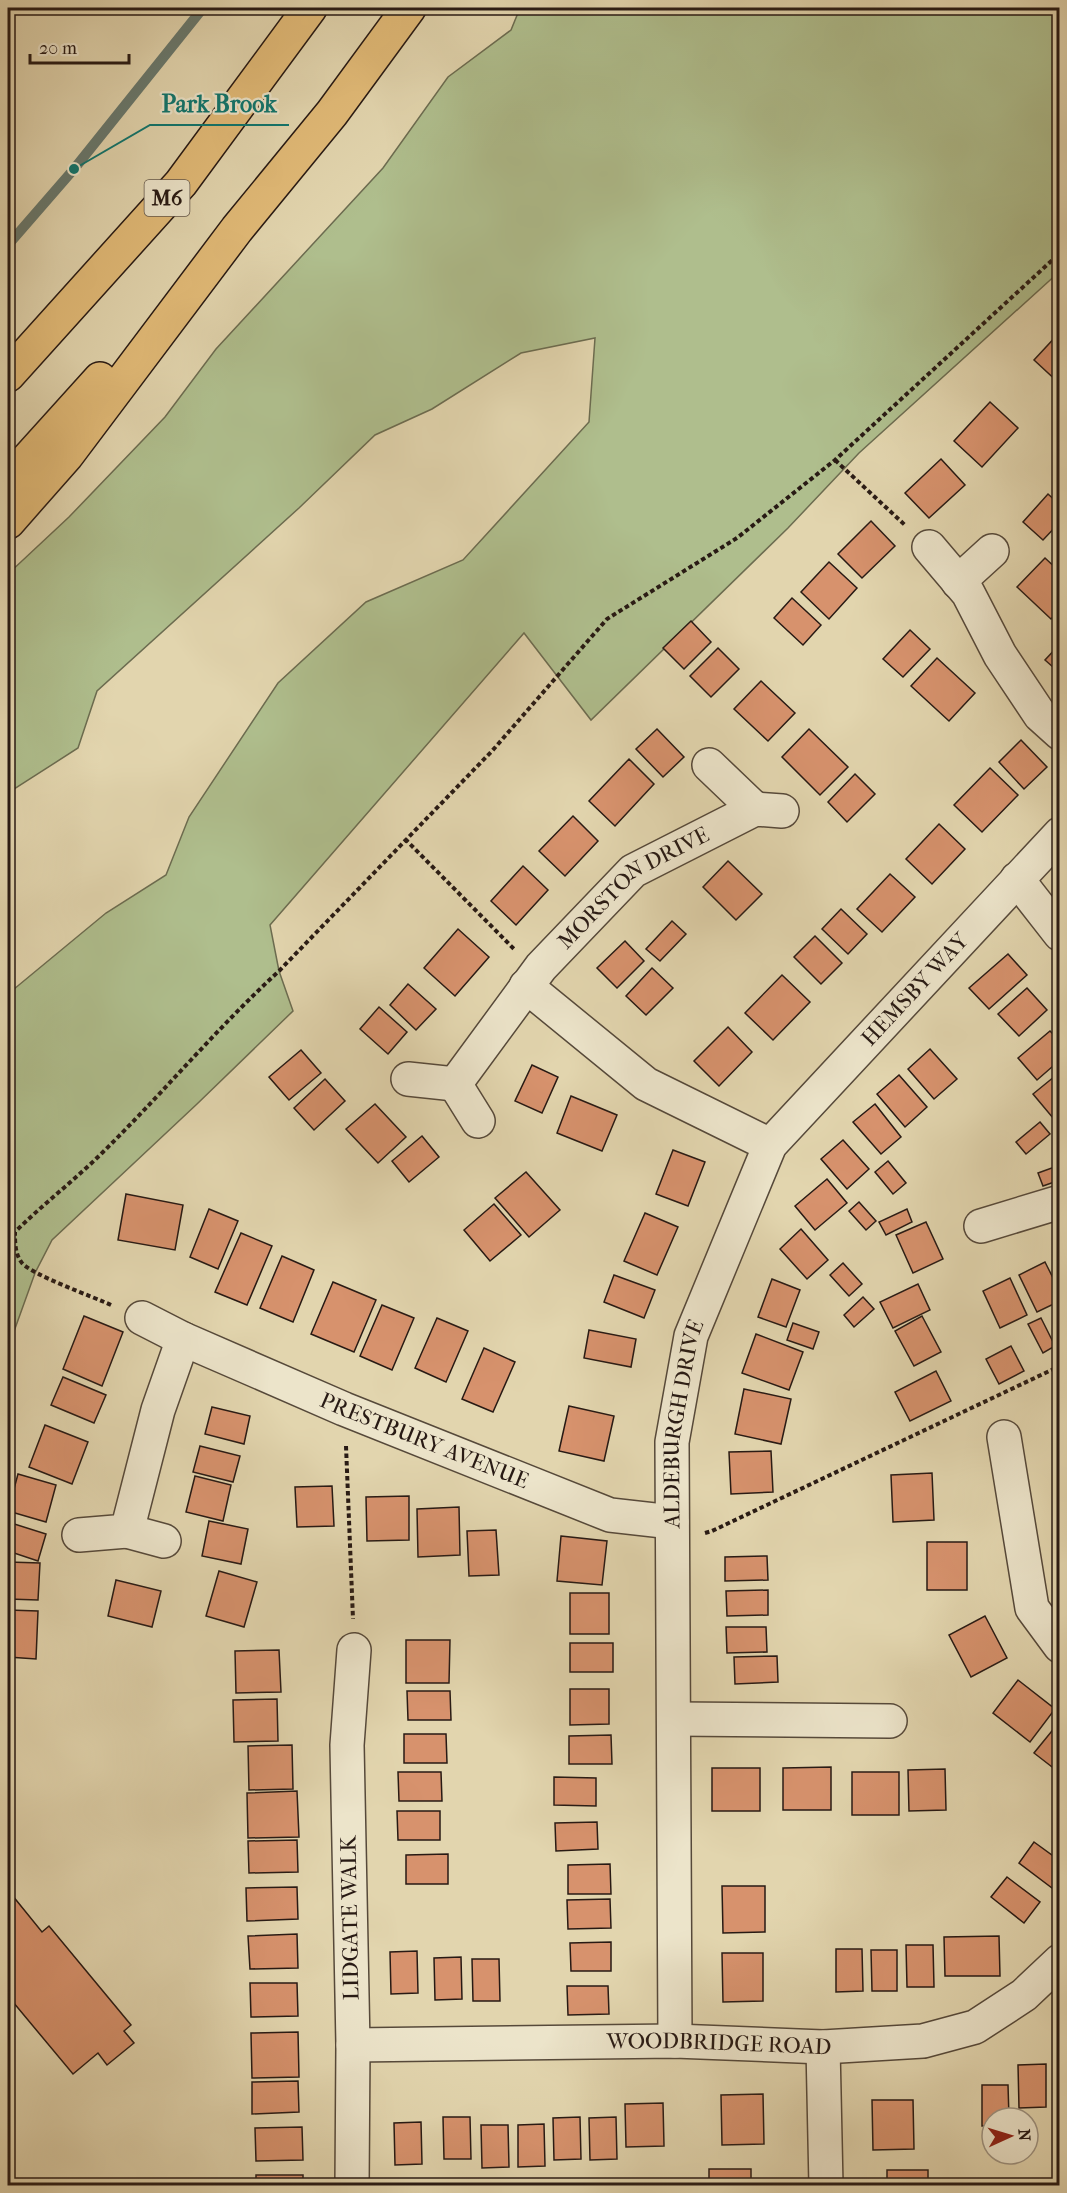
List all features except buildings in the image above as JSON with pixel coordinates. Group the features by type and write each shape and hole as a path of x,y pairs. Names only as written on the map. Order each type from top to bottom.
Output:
{"highway":[{"name":"M6","path":"8,375 181,183 310,8"},
{"path":"8,522 67,455 237,229 332,113 409,8"},
{"path":"8,481 237,229"}],"street":[{"path":"929,546 968,593 1000,655 1040,715 1059,733"},
{"path":"958,582 992,550"},
{"name":"MORSTON DRIVE","path":"455,1084 532,979 633,871 768,810 710,765"},
{"name":"HEMSBY WAY","path":"770,1145 1059,834"},
{"path":"1017,879 1059,934"},
{"path":"532,979 646,1084 770,1145"},
{"path":"408,1079 455,1084 478,1121"},
{"name":"ALDEBURGH DRIVE","path":"675,2041 672,1442 691,1336 770,1145"},
{"path":"981,1226 1059,1202"},
{"name":"PRESTBURY AVENUE","path":"142,1318 183,1339 344,1409 610,1515 673,1531"},
{"path":"127,1531 158,1410 183,1339"},
{"path":"1004,1437 1032,1608 1059,1646"},
{"path":"79,1535 127,1531 164,1541"},
{"name":"LIDGATE WALK","path":"352,2186 353,2045 347,1745 354,1650"},
{"path":"674,1719 890,1721"},
{"name":"WOODBRIDGE ROAD","path":"353,2045 675,2041 823,2047 923,2041 975,2027 1024,1995 1059,1961"},
{"path":"823,2047 826,2186"}],"path":[{"path":"142,1318 35,1273 22,1264 15,1249 15,1232 102,1153 248,999 279,971 492,751 607,619 737,538 835,460 1059,253"},
{"path":"835,460 929,546"},
{"path":"405,839 532,979"},
{"path":"673,1531 712,1531 1059,1366"},
{"path":"344,1409 354,1650"}],"green space":[{"path":"520,8 1059,8 1059,272 859,453 788,528 591,720 524,633 270,925 279,971 293,1011 52,1240 35,1273 8,1348 8,994 106,913 166,875 189,817 278,683 366,602 463,560 589,422 595,338 521,353 432,409 375,435 299,508 97,691 78,748 8,793 8,574 69,517 165,417 216,349 383,168 448,77 511,30"}],"waterway":[{"path":"8,245 74,169 203,8"}],"place":[{"name":"Park Brook","path":"74,169"}]}
